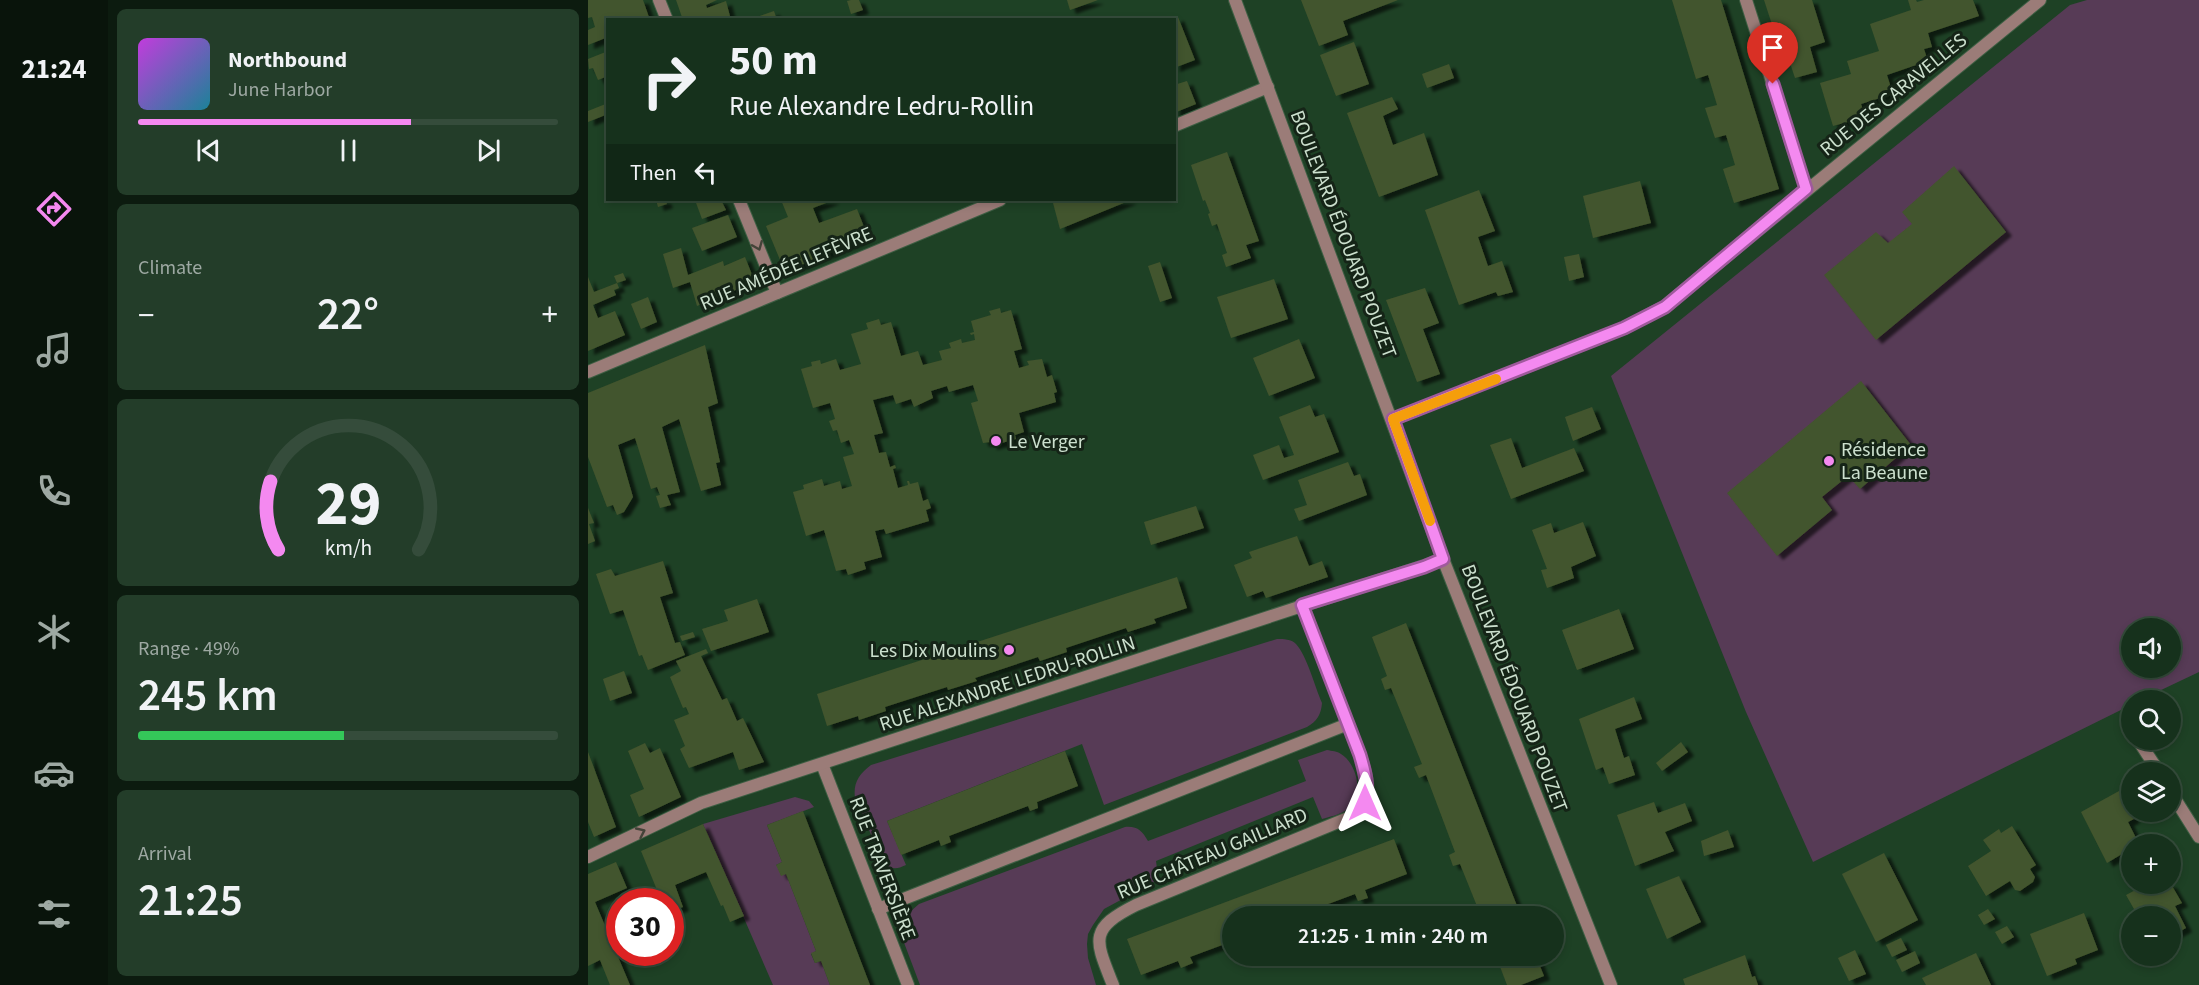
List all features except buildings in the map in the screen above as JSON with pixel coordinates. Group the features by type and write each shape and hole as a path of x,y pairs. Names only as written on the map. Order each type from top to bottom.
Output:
{"street":[{"path":"659,0 666,18"},
{"name":"BOULEVARD ÉDOUARD POUZET","path":"1235,0 1393,419 1443,559 1611,985"},
{"path":"1746,0 1806,189"},
{"name":"RUE DES CARAVELLES","path":"1393,419 1614,332 1665,307 1806,189 2040,0"},
{"path":"1176,125 1268,87"},
{"path":"739,201 777,293"},
{"name":"RUE AMÉDÉE LEFÈVRE","path":"588,372 998,201"},
{"name":"RUE ALEXANDRE LEDRU-ROLLIN","path":"588,857 701,804 1443,559"},
{"name":"RUE CHÂTEAU GAILLARD","path":"1113,985 1099,950 1099,940 1104,926 1113,916 1348,818 1359,811 1365,803 1368,792 1366,776 1302,605"},
{"path":"878,909 1348,724"},
{"name":"RUE TRAVERSIÈRE","path":"822,764 908,985"},
{"path":"2181,808 2199,837"}],"shaded area":[{"path":"2087,0 2199,0 2199,672 2161,690 2121,690 2121,710 1813,862 1746,712 1611,376 2070,5"},
{"path":"1277,639 1292,641 1300,649 1322,703 1318,717 1307,727 1104,805 1082,744 887,821 906,865 895,868 884,864 855,798 858,779 871,765"},
{"path":"1327,750 1341,754 1354,770 1357,792 1352,805 1346,811 1322,819 1313,797 1156,861 1158,876 1154,882 1104,909 1088,934 1088,958 1096,985 920,985 900,932 904,917 919,904 1125,827 1139,830 1148,841 1306,781 1298,760"},
{"path":"795,797 809,801 814,807 767,825 782,862 776,865 786,874 816,951 811,954 815,963 821,961 830,985 773,985 703,824"}],"slow traffic":[{"path":"1430,521 1393,419 1496,379"}],"place":[{"name":"Le Verger","path":"996,441"},
{"name":"Résidence La Beaune","path":"1829,461"},
{"name":"Les Dix Moulins","path":"1009,650"}],"route":[{"path":"1365,803 1368,792 1360,755 1302,605 1443,559 1393,419 1556,356 1624,328 1665,307 1806,189 1773,84"}]}
